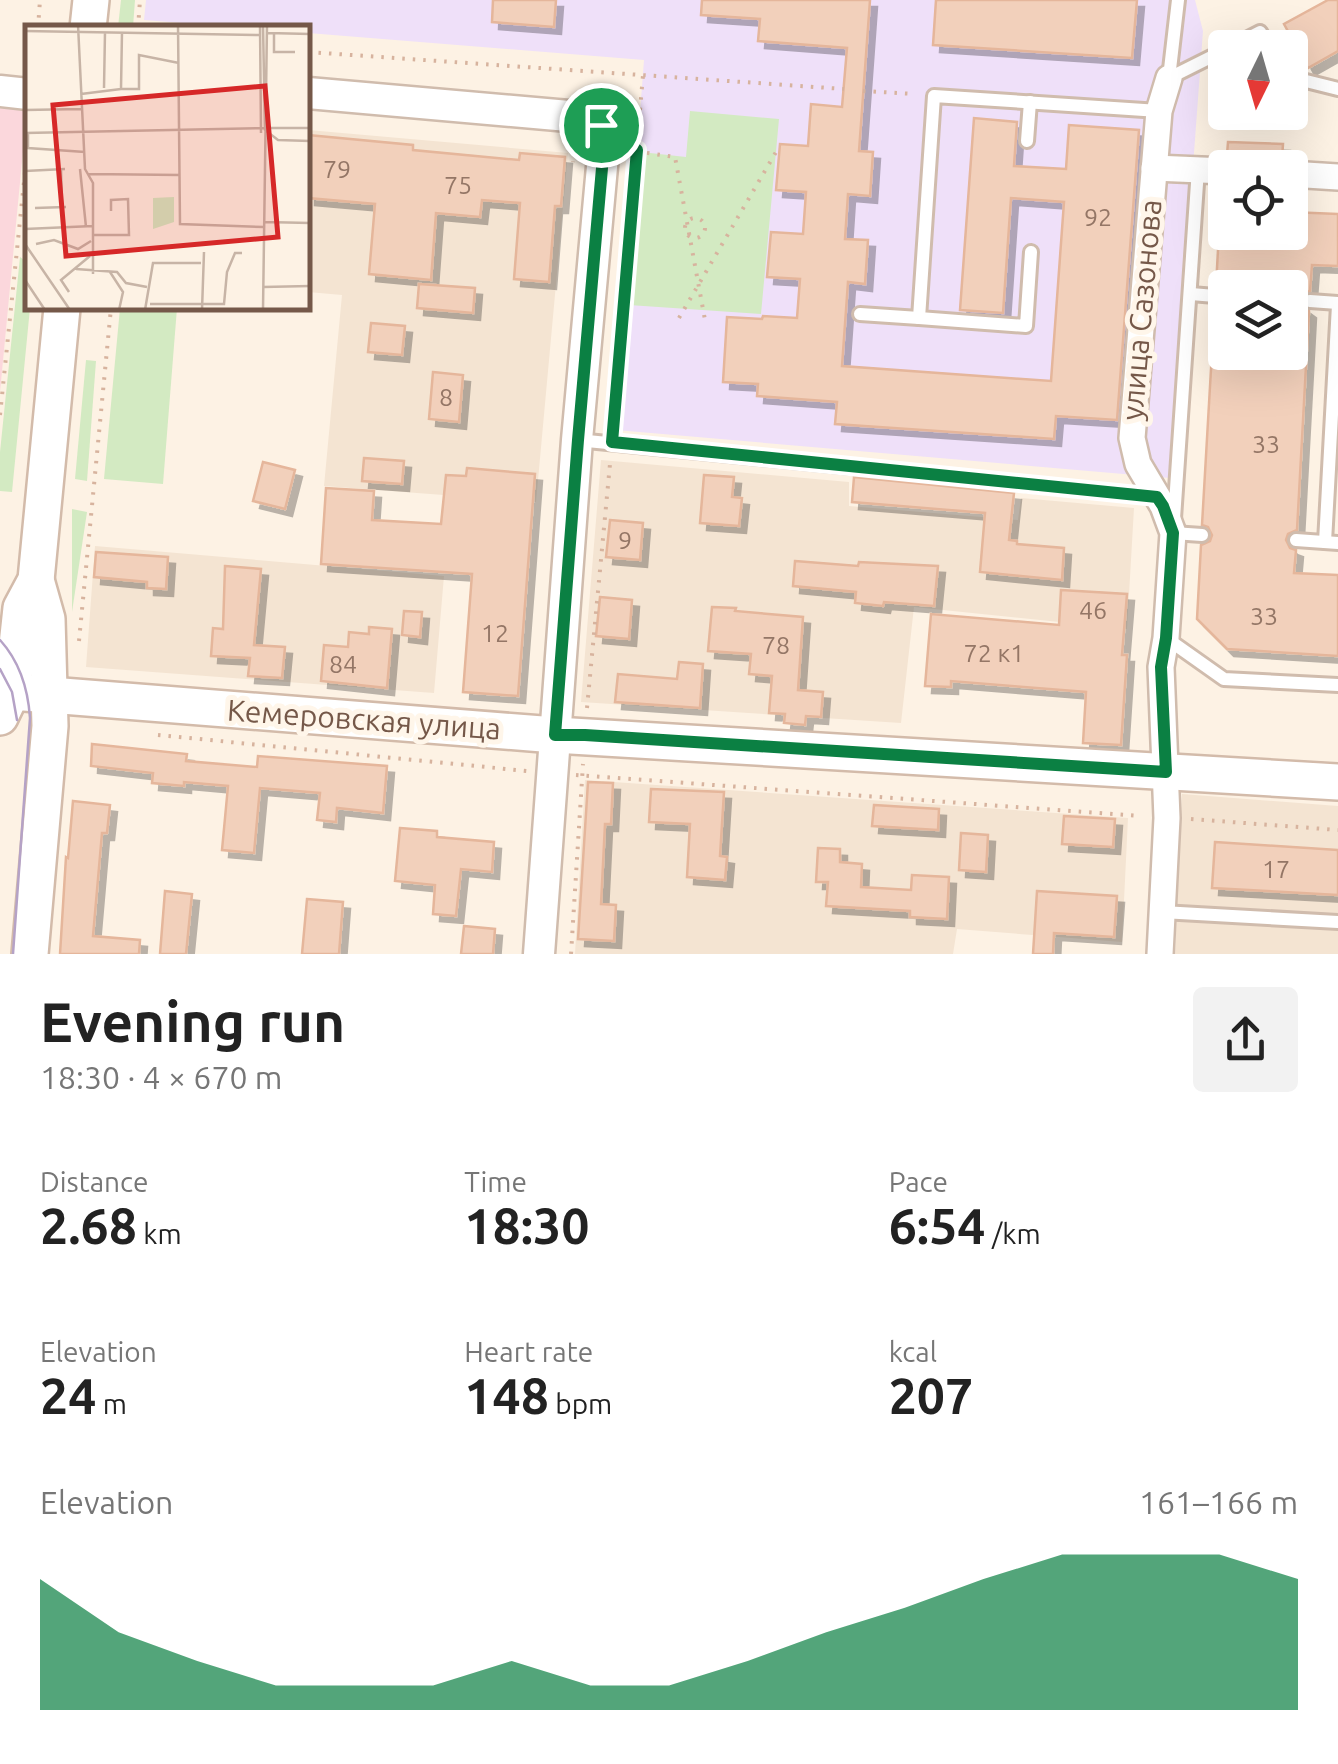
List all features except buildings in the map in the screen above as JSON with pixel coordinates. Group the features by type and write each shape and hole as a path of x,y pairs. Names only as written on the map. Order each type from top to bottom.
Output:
{"main road":[{"path":"88,25 91,0"},
{"path":"4,700 19,616 36,580 62,310"},
{"path":"30,954 50,726 46,609 36,580"},
{"name":"Кемеровская улица","path":"4,700 50,695 555,735 1338,782"}],"street":[{"name":"улица Сазонова","path":"1160,954 1168,818 1161,667 1173,533 1163,506 1138,464 1132,438 1159,111 1168,78"},
{"path":"0,92 25,94"},
{"path":"310,93 596,121 605,134 555,735 568,774 539,954"},
{"path":"1154,168 1208,170"},
{"path":"1308,175 1338,177"}],"lane":[{"path":"1168,78 1178,0"},
{"path":"1168,78 1208,58"},
{"path":"1308,82 1338,89"},
{"path":"918,318 934,96 1159,111"},
{"path":"1027,141 1030,102"},
{"path":"1198,169 1173,533 1202,535"},
{"path":"860,314 1026,326 1031,252"},
{"path":"1190,294 1208,295"},
{"path":"1296,540 1331,542 1338,304 1310,301"},
{"path":"578,440 1157,497"},
{"path":"1166,638 1224,679 1338,686"},
{"path":"1162,912 1338,922"}],"path":[{"path":"38,25 40,0"},
{"path":"138,25 140,0"},
{"path":"310,52 844,89"},
{"path":"586,712 644,75"},
{"path":"863,90 934,96"},
{"path":"596,121 640,152 674,157 705,320"},
{"path":"679,318 776,152"},
{"path":"0,415 25,172"},
{"path":"687,223 692,218 700,219 706,228 700,237 689,236"},
{"path":"78,654 112,310"},
{"path":"152,735 568,774 1145,816"},
{"path":"568,774 571,954"},
{"path":"1191,820 1338,830"}],"shaded area":[{"path":"146,0 1195,0 1203,31 1170,478 616,430 644,60 310,33 310,25 208,25 144,20"},
{"path":"0,106 25,109 25,130 0,392"},
{"path":"310,130 568,153 536,502 324,486 342,295 310,292"},
{"path":"601,460 849,482 849,506 1018,520 1021,498 1134,508 1127,629 914,607 901,723 581,702"},
{"path":"95,546 444,576 434,693 86,667"},
{"path":"585,780 1128,818 1122,942 957,929 953,954 575,954"},
{"path":"1182,794 1338,806 1338,954 1175,954"}],"green space":[{"path":"121,0 135,0 133,25 118,25"},
{"path":"690,111 779,119 761,314 629,305 641,152 686,157"},
{"path":"20,257 25,261 25,310 30,310 12,492 0,491 0,452"},
{"path":"120,310 177,310 163,484 104,479"},
{"path":"86,360 96,361 87,481 75,479"},
{"path":"72,509 87,512 72,612"}],"tram line":[{"path":"0,640 22,676 30,718 13,954"},
{"path":"0,669 12,692 17,720"}],"route":[{"path":"601,125 637,150 612,442 1157,497 1173,533 1161,667 1166,772 555,735 605,134 601,125"}]}
